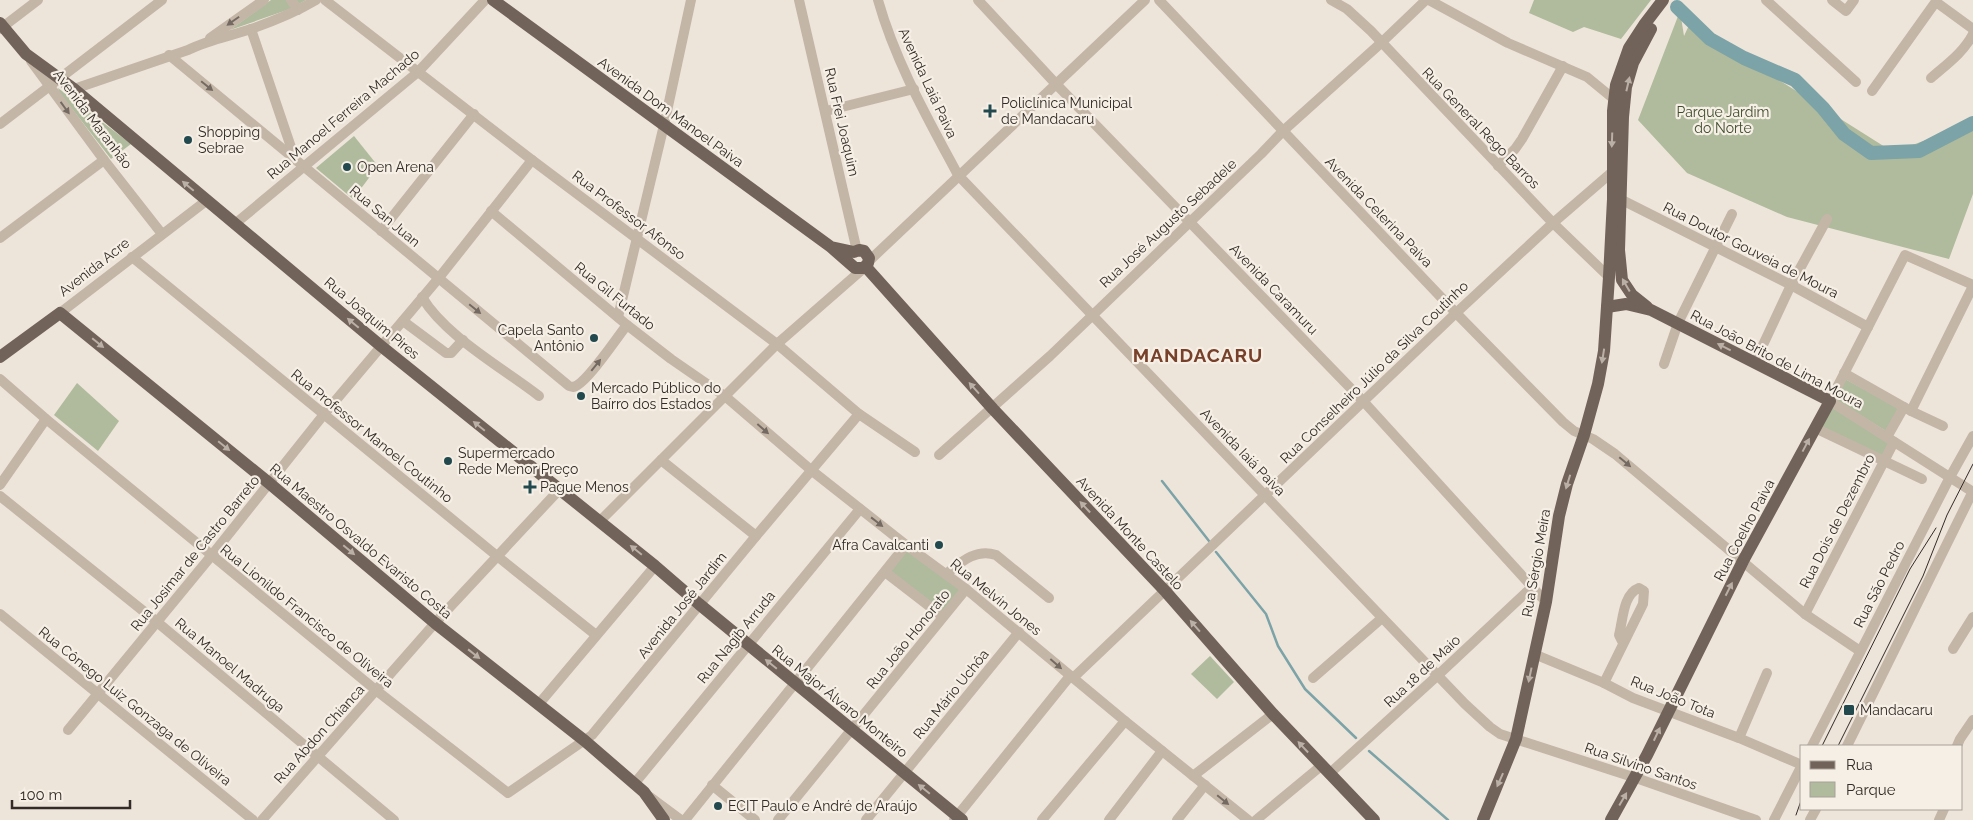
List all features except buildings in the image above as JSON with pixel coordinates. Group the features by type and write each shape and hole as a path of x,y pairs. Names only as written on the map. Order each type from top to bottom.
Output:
{"main road":[{"name":"Avenida Dom Manoel Paiva","path":"493,0 831,247 860,260"},
{"path":"1651,310 1632,295 1622,280 1619,250 1623,117 1626,87 1633,63 1663,5 1671,0"},
{"name":"Rua Sérgio Meira","path":"1483,820 1516,739 1546,602 1559,516 1598,384 1602,360 1609,277 1616,85 1622,63 1629,48 1644,24 1663,5"},
{"name":"Rua Joaquim Pires","path":"1,26 55,83 74,89 381,346 600,521 699,604"},
{"name":"Avenida Monte Castelo","path":"860,260 993,409 1166,592 1273,714 1374,820"},
{"path":"1607,307 1626,304 1651,310"},
{"name":"Rua João Brito de Lima Moura","path":"1651,310 1830,401"},
{"name":"Avenida Acre","path":"0,357 60,313"},
{"name":"Rua Maestro Osvaldo Evaristo Costa","path":"60,313 269,483 435,623 585,742 639,788 664,820"},
{"name":"Rua Coelho Paiva","path":"1611,820 1636,778 1743,561 1830,401"},
{"name":"Rua Major Álvaro Monteiro","path":"699,604 852,729 958,819"}],"street":[{"path":"1,26 38,0"},
{"path":"0,124 162,0"},
{"path":"74,89 188,50 203,42 264,0"},
{"path":"291,0 298,10"},
{"path":"203,42 251,29 298,10 316,0"},
{"name":"Rua Professor Afonso","path":"325,0 532,160 778,344 859,414 915,452"},
{"name":"Rua Manoel Ferreira Machado","path":"236,223 418,72 485,0"},
{"path":"618,317 664,125 691,0"},
{"name":"Rua Frei Joaquim","path":"799,0 860,260"},
{"name":"Avenida Laiá Paiva","path":"878,0 890,35 914,89 958,175"},
{"name":"Avenida Caramuru","path":"978,0 1056,84 1364,402 1546,602"},
{"path":"600,521 778,344 842,285 860,260 887,242 1145,0"},
{"name":"Avenida Celerina Paiva","path":"1159,0 1456,313 1563,422 1615,454 1805,614 1860,651"},
{"name":"Rua General Rego Barros","path":"1331,0 1347,9 1359,19 1553,223 1609,277"},
{"path":"1428,0 1508,43 1587,77 1615,100"},
{"name":"Rua José Augusto Sebadele","path":"939,455 993,409 1283,131 1428,0"},
{"path":"1766,0 1856,82"},
{"path":"1832,0 1846,12 1854,0"},
{"path":"1872,91 1936,1 1973,29"},
{"path":"251,29 294,157"},
{"path":"1931,78 1955,58 1966,46 1973,34"},
{"name":"Rua San Juan","path":"170,55 382,230 438,279 560,379 573,387 577,387 597,365 627,324"},
{"path":"1498,166 1522,139 1563,66"},
{"name":"Avenida Maranhão","path":"55,83 104,160 162,234"},
{"path":"826,111 914,89"},
{"path":"382,230 474,114"},
{"path":"0,238 104,160"},
{"name":"Rua Josimar de Castro Barreto","path":"68,730 212,555 325,413 438,279 532,160"},
{"name":"Rua Conselheiro Júlio da Silva Coutinho","path":"958,819 1071,677 1166,592 1456,313 1553,223 1612,173"},
{"name":"Avenida Iaiá Paiva","path":"958,175 1437,676 1490,727 1500,734 1516,739"},
{"name":"Rua Doutor Gouveia de Moura","path":"1622,200 1791,285 1868,327"},
{"name":"Avenida Acre","path":"60,313 206,201"},
{"name":"Rua Gil Furtado","path":"491,211 670,359 726,397"},
{"path":"1664,364 1678,323 1732,214"},
{"path":"1755,362 1791,285 1827,219"},
{"name":"Rua Coelho Paiva","path":"1830,401 1905,255 1973,286"},
{"name":"Rua Professor Manoel Coutinho","path":"132,257 596,635"},
{"name":"Rua Dois de Dezembro","path":"1805,614 1884,461 1891,440 1973,286"},
{"path":"422,297 429,309 463,340 539,396"},
{"path":"403,321 446,354 450,353 463,340"},
{"path":"1844,373 1907,409 1943,426"},
{"name":"Rua Lionildo Francisco de Oliveira","path":"0,379 46,419 377,690 508,793"},
{"name":"Rua Melvin Jones","path":"726,397 811,470 906,545 966,589 1245,819"},
{"name":"Rua João Brito de Lima Moura","path":"1830,401 1962,486 1973,491"},
{"name":"Avenida José Jardim","path":"508,793 585,742 612,714 699,604 859,414"},
{"path":"0,485 46,419"},
{"path":"1815,428 1922,479"},
{"name":"Rua São Pedro","path":"1813,745 1950,477 1973,436"},
{"path":"661,460 756,536"},
{"name":"Rua Abdon Chianca","path":"262,820 435,623 559,490"},
{"path":"1847,745 1973,491"},
{"name":"Rua Manoel Madruga","path":"0,496 319,755 394,820"},
{"name":"Rua Nagib Arruda","path":"639,788 747,644 860,509"},
{"path":"639,788 683,820 906,545"},
{"path":"946,574 969,557 986,552 996,555 1049,598"},
{"path":"538,705 655,566"},
{"path":"885,572 942,616"},
{"name":"Rua 18 de Maio","path":"1256,820 1325,770 1437,676 1532,587"},
{"name":"Rua João Honorato","path":"778,820 942,616 966,589"},
{"name":"Rua Cônego Luiz Gonzaga de Oliveira","path":"0,614 253,820"},
{"path":"1313,678 1382,618"},
{"path":"1953,649 1972,619"},
{"name":"Rua Mário Uchôa","path":"866,820 1019,632"},
{"path":"1604,683 1623,643"},
{"name":"Rua João Tota","path":"1534,654 1604,683 1633,698 1739,738 1800,764"},
{"path":"1739,738 1767,672"},
{"path":"1193,776 1273,714"},
{"path":"1957,745 1973,720"},
{"path":"1042,820 1125,721"},
{"name":"Rua Silvino Santos","path":"1516,739 1756,820"},
{"path":"1109,820 1162,751"},
{"path":"1774,820 1800,769"},
{"path":"712,785 755,820"},
{"path":"1177,820 1205,786"}],"green space":[{"path":"271,0 306,0 290,9 230,30"},
{"path":"1534,0 1651,0 1621,39 1584,27 1573,32 1529,13"},
{"name":"Parque Jardim do Norte","path":"1680,11 1684,36 1691,21 1744,58 1893,152 1973,123 1973,194 1949,259 1787,217 1687,173 1638,120"},
{"path":"58,88 131,144 111,159 59,92"},
{"name":"Open Arena","path":"354,136 378,166 353,199 316,168"},
{"path":"1845,379 1904,411 1891,434 1835,400"},
{"path":"77,383 119,421 98,451 54,415"},
{"path":"1831,407 1890,442 1881,458 1819,426"},
{"path":"908,546 966,589 942,616 885,572"},
{"path":"1210,656 1234,682 1217,699 1191,674"}],"waterway":[{"path":"1677,7 1710,39 1744,58 1795,80 1823,108 1844,134 1871,153 1919,151 1973,123"},
{"path":"1162,481 1209,541"},
{"path":"1216,552 1266,614 1278,646 1305,689 1356,738"},
{"path":"1369,751 1448,820"}],"tram line":[{"path":"1838,745 1923,576 1947,515 1973,464"},
{"path":"1822,745 1910,569 1936,528"},
{"path":"1796,815 1800,804"}],"place":[{"name":"Policlínica Municipal de Mandacaru","path":"990,111"},
{"name":"Shopping Sebrae","path":"188,140"},
{"name":"Open Arena","path":"347,167"},
{"name":"Capela Santo Antônio","path":"594,338"},
{"name":"Mercado Público do Baírro dos Estados","path":"581,396"},
{"name":"Supermercado Rede Menor Preço","path":"448,461"},
{"name":"Pague Menos","path":"530,487"},
{"name":"Afra Cavalcanti","path":"939,545"},
{"name":"Mandacaru","path":"1849,710"},
{"name":"ECIT Paulo e André de Araújo","path":"718,806"}],"district":[{"name":"MANDACARU","path":"1198,355"}]}
